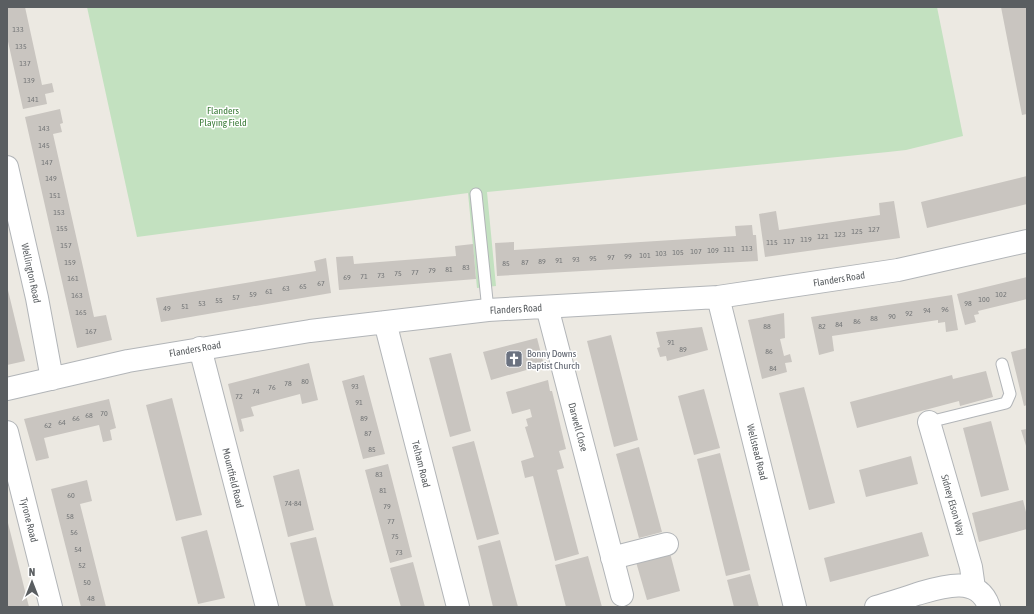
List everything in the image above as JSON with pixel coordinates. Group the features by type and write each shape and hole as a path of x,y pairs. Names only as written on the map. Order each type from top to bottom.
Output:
{"street":[{"name":"Wellington Road","path":"7,167 37,298 52,379"},
{"name":"Flanders Road","path":"7,389 128,361 310,331 488,310 718,297 898,270 1027,241"},
{"name":"Wellstead Road","path":"718,297 795,607"},
{"name":"Darwell Close","path":"547,307 622,595"},
{"name":"Telham Road","path":"385,322 458,607"},
{"name":"Mountfield Road","path":"200,348 267,607"},
{"name":"Sidney Elson Way","path":"929,422 971,568 974,588"},
{"name":"Tyrone Road","path":"7,432 51,607"},
{"path":"611,552 667,544"},
{"path":"876,607 947,586 961,585 974,588 982,594 988,607"}],"lane":[{"path":"476,194 488,310"},
{"path":"929,422 1006,403 1010,394 1002,364"}],"green space":[{"name":"Flanders Playing Field","path":"87,7 937,7 963,136 906,150 487,192 496,286 477,288 468,193 137,237"}],"building":[{"path":"7,7 25,7 42,85 52,83 54,92 45,94 47,104 23,109 7,37"},
{"path":"1001,7 1027,7 1027,114 1022,115"},
{"path":"60,109 63,123 60,124 62,132 53,134 94,317 106,315 112,340 77,348 25,117"},
{"path":"1027,176 1027,204 927,228 921,202"},
{"path":"894,201 900,238 765,257 759,214 776,211 779,230 880,215 879,203"},
{"path":"752,225 753,235 756,235 758,261 497,276 495,243 514,242 514,250 736,236 735,226"},
{"path":"473,244 476,279 339,290 336,257 353,256 354,264 456,256 455,246"},
{"path":"326,258 331,293 161,322 156,298 316,271 314,261"},
{"path":"1027,277 1027,299 978,311 979,314 974,315 976,322 965,325 957,294"},
{"path":"7,286 25,361 7,365"},
{"path":"952,295 958,330 946,332 945,322 938,323 938,320 832,336 834,351 819,355 811,317"},
{"path":"784,313 785,338 780,339 784,356 790,354 792,362 785,363 787,372 762,379 748,320"},
{"path":"702,327 708,350 667,361 666,356 660,357 657,348 660,347 656,332"},
{"path":"611,335 638,440 614,447 587,341"},
{"name":"Bonny Downs Baptist Church","path":"537,338 544,365 491,380 483,352"},
{"path":"1027,348 1027,405 1024,406 1011,352"},
{"path":"451,353 471,431 450,437 429,358"},
{"path":"309,363 318,400 302,404 300,394 251,407 254,416 241,419 244,431 240,432 228,384"},
{"path":"986,371 993,397 960,406 959,401 857,428 850,402 952,375 953,379"},
{"path":"364,375 385,454 363,459 342,381"},
{"path":"548,380 566,449 559,451 564,468 557,470 579,554 555,561 533,476 525,478 521,461 534,457 525,427 528,426 526,419 532,417 530,409 512,414 506,392"},
{"path":"804,387 835,503 809,510 779,393"},
{"path":"704,389 720,448 694,455 678,396"},
{"path":"172,398 202,515 176,521 146,405"},
{"path":"109,399 116,428 110,430 112,440 103,442 99,425 44,438 49,458 36,461 24,419"},
{"path":"991,421 1009,490 981,497 963,428"},
{"path":"1027,429 1027,449 1021,430"},
{"path":"474,441 499,534 477,540 452,447"},
{"path":"639,447 662,532 639,538 616,454"},
{"path":"720,453 750,570 726,576 697,459"},
{"path":"911,456 918,484 866,497 859,470"},
{"path":"388,464 412,557 390,563 365,470"},
{"path":"299,469 314,530 288,537 273,476"},
{"path":"87,480 92,501 80,504 106,607 81,607 51,489"},
{"path":"1023,500 1027,516 1027,529 979,542 972,513"},
{"path":"8,523 29,607 7,607"},
{"path":"207,530 225,598 198,604 181,537"},
{"path":"922,532 929,556 830,582 824,558"},
{"path":"316,537 334,607 306,607 290,543"},
{"path":"500,540 518,607 493,607 478,546"},
{"path":"670,553 680,591 647,600 636,562"},
{"path":"588,556 602,607 566,607 555,565"},
{"path":"413,562 425,607 401,607 390,568"},
{"path":"750,574 759,607 734,607 727,580"}],"place":[{"name":"Bonny Downs Baptist Church","path":"514,359"}]}
